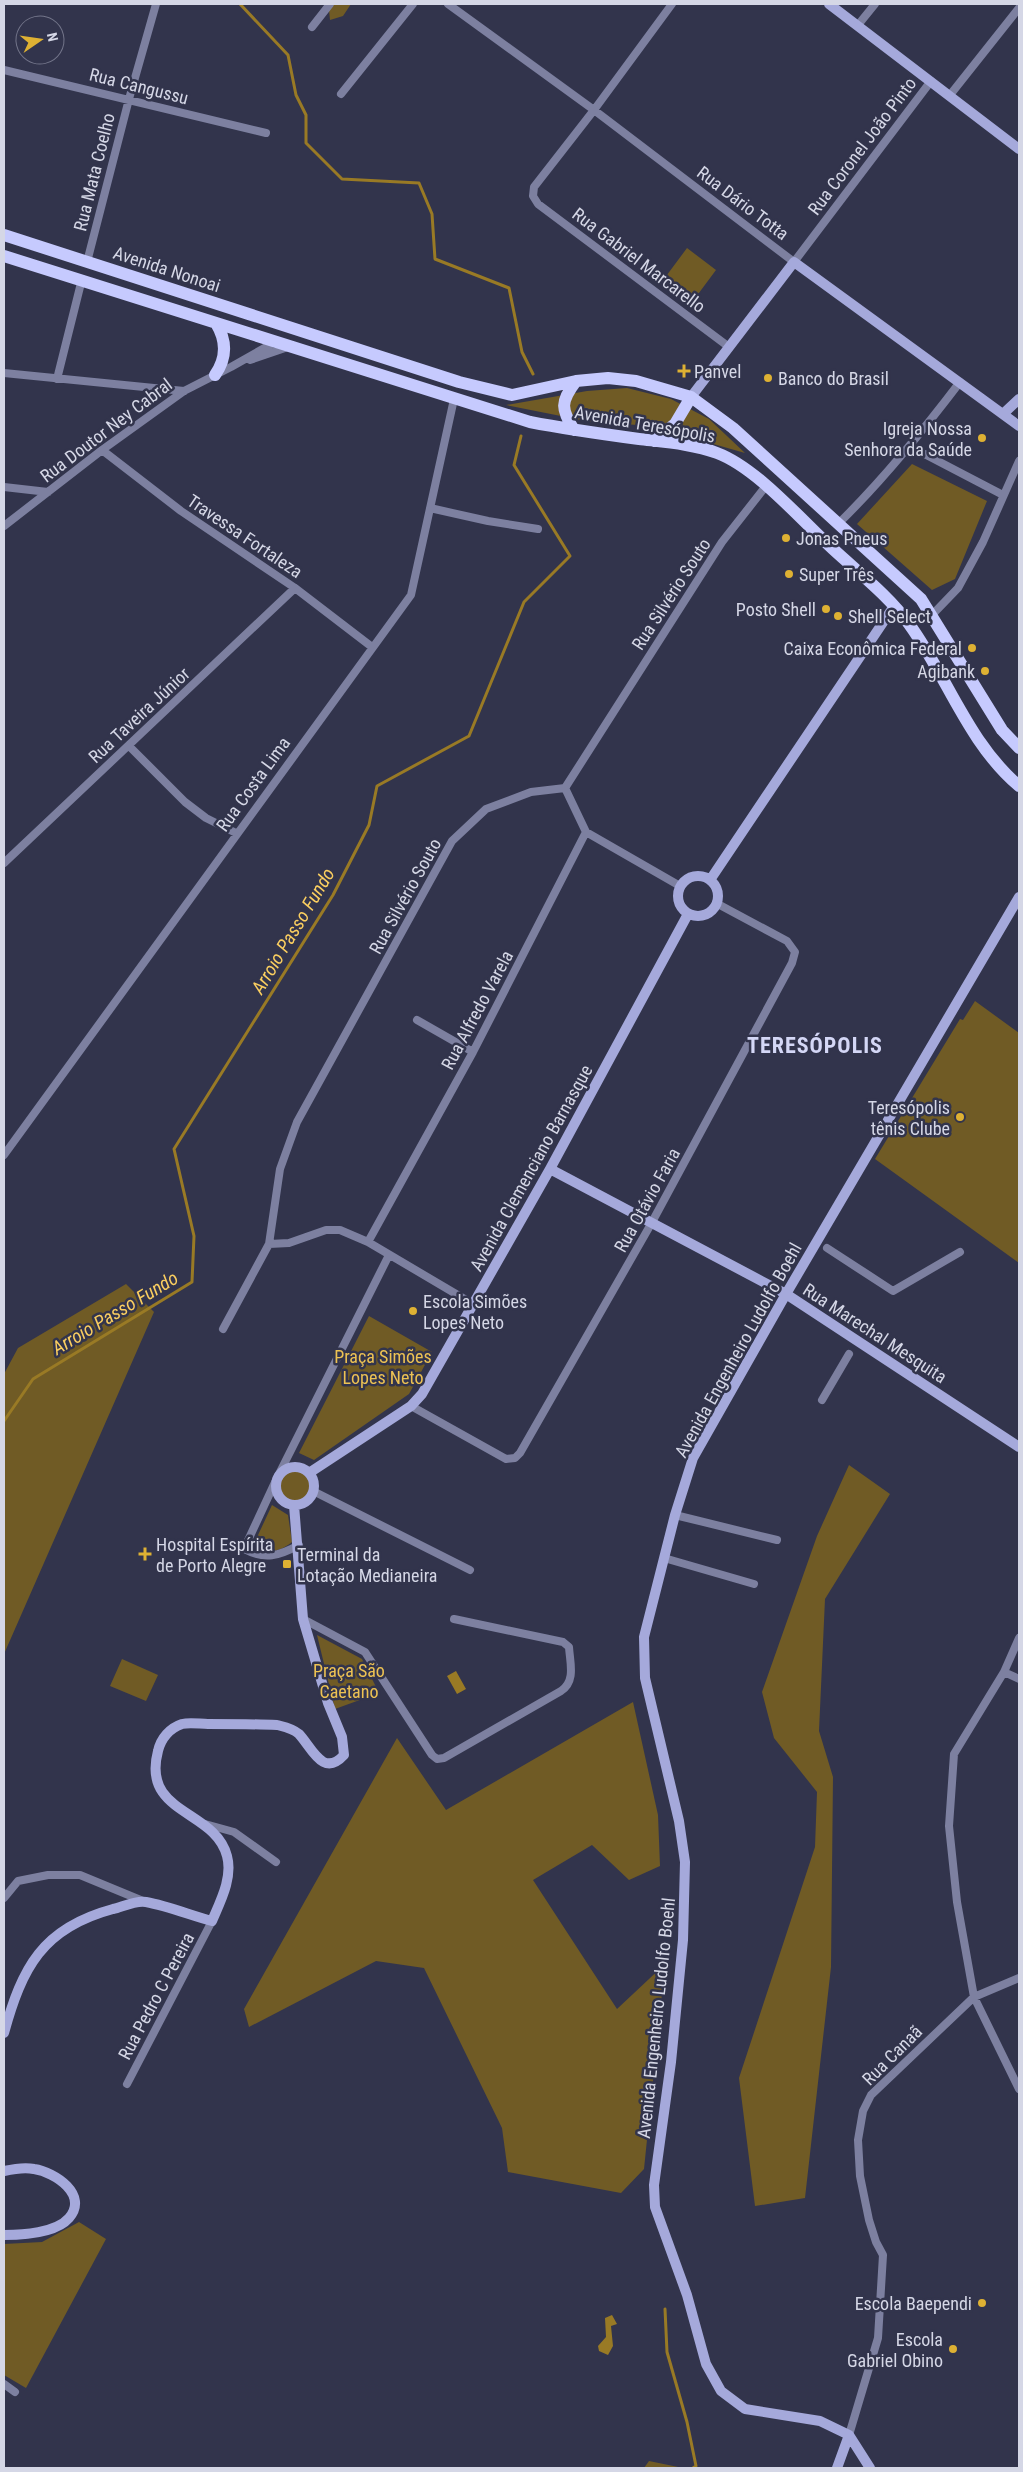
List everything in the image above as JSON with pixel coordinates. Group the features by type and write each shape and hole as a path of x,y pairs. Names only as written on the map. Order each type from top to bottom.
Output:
{"main road":[{"name":"Avenida Nonoai","path":"4,235 319,337"},
{"name":"Avenida Nonoai","path":"4,256 82,279 275,342"},
{"path":"215,375 223,361 225,345 216,323"},
{"path":"275,342 287,336 308,340 319,337"},
{"name":"Avenida Teresópolis","path":"319,337 459,382 512,395 576,381 608,378 636,381 691,397 726,422 921,599 1002,730 1019,748"},
{"name":"Avenida Teresópolis","path":"275,342 530,422 574,430 654,440 717,453 737,464 766,486 894,606 923,645 975,734 1003,772 1019,786"},
{"path":"574,430 565,416 563,406 567,393 576,381"},
{"path":"654,440 675,424 691,397"}],"street":[{"name":"Rua Mata Coelho","path":"87,262 128,99 156,4"},
{"path":"312,27 330,4"},
{"path":"341,94 413,4"},
{"name":"Rua Dário Totta","path":"448,4 594,110 794,262 1019,426"},
{"path":"594,110 672,4"},
{"path":"829,4 1019,149"},
{"path":"858,25 875,4"},
{"path":"950,95 1019,8"},
{"name":"Rua Cangussu","path":"4,70 266,133"},
{"name":"Rua Coronel João Pinto","path":"691,397 931,81"},
{"name":"Rua Gabriel Marcarello","path":"594,110 534,187 533,196 538,204 730,347"},
{"path":"57,379 82,279"},
{"name":"Rua Doutor Ney Cabral","path":"4,526 102,450 184,391 275,342"},
{"name":"Rua Doutor Ney Cabral","path":"231,367 290,346"},
{"path":"4,372 184,391"},
{"path":"839,523 868,495 911,446 960,382"},
{"name":"Rua Costa Lima","path":"4,1155 411,595 454,399"},
{"path":"1003,414 1019,399"},
{"path":"911,446 1003,495"},
{"name":"Travessa Fortaleza","path":"102,450 181,511 295,588 372,647"},
{"path":"932,615 958,588 983,542 1018,466"},
{"name":"Rua Silvério Souto","path":"223,1329 269,1244 280,1169 297,1122 452,841 486,809 531,792 566,788 722,542 766,486"},
{"path":"4,487 48,492"},
{"path":"430,508 488,521 538,529"},
{"name":"Rua Taveira Júnior","path":"4,863 295,588"},
{"path":"710,880 894,606"},
{"path":"129,746 185,802 206,818 236,834"},
{"path":"566,788 586,832 680,886"},
{"name":"Rua Alfredo Varela","path":"368,1242 473,1052 586,832"},
{"path":"694,876 710,880 718,895 716,903 710,912 699,916 688,914 680,906 678,896 680,886 694,876"},
{"name":"Avenida Engenheiro Ludolfo Boehl","path":"849,2435 820,2421 745,2409 721,2391 706,2364 687,2295 655,2207 654,2185 671,2062 683,1940 685,1872 679,1821 645,1678 644,1637 675,1515 693,1458 786,1294 1019,897"},
{"name":"Rua Otávio Faria","path":"411,1406 506,1459 514,1458 520,1453 651,1224 792,963 795,952 787,942 716,903"},
{"name":"Avenida Clemenciano Barnasque","path":"309,1473 411,1406 422,1394 550,1169 688,914"},
{"path":"416,1020 473,1052"},
{"name":"Rua Marechal Mesquita","path":"550,1169 786,1294 1019,1447"},
{"path":"269,1244 289,1243 326,1230 340,1230 368,1242 473,1304"},
{"path":"827,1248 893,1291 960,1252"},
{"path":"299,1545 284,1553 270,1556 257,1556 244,1549 277,1478 280,1472 292,1466 298,1466 309,1473 314,1484 313,1491 306,1501 294,1505 288,1504 278,1496 276,1490 277,1478 390,1255"},
{"path":"822,1400 849,1354"},
{"path":"313,1491 470,1570"},
{"path":"276,1862 234,1832 203,1823 179,1810 157,1783 154,1767 159,1744 174,1728 184,1723 277,1725 289,1728 298,1734 320,1760 325,1763 333,1763 344,1754 342,1737 328,1703 303,1619 299,1545 294,1505"},
{"path":"675,1515 776,1540"},
{"path":"664,1558 754,1584"},
{"path":"303,1619 365,1652 402,1711 432,1755 437,1759 444,1758 561,1691 568,1686 571,1680 569,1647 563,1642 454,1619"},
{"path":"1019,1638 1004,1672 954,1754 949,1826 957,1902 974,1997 1019,2089"},
{"path":"1004,1672 1019,1679"},
{"path":"4,1898 18,1881 48,1875 80,1875 144,1901 212,1921 229,1875 227,1856 218,1839 203,1823"},
{"path":"4,2033 15,1993 24,1972 58,1932 83,1919 144,1901"},
{"name":"Rua Pedro C Pereira","path":"127,2084 212,1921"},
{"name":"Rua Canaã","path":"849,2435 878,2338 883,2255 876,2242 860,2176 858,2140 863,2111 871,2095 974,1997 1019,1978"},
{"path":"4,2171 33,2168 49,2173 62,2180 73,2195 75,2209 68,2219 39,2233 4,2235"},
{"path":"4,2384 15,2392"},
{"path":"837,2468 849,2435"},
{"path":"849,2435 870,2468"}],"green space":[{"path":"333,4 351,4 343,16 330,20 329,10"},
{"path":"687,248 716,270 690,305 661,283"},
{"path":"627,388 671,399 709,419 745,453 650,426 586,421 506,405 587,391"},
{"path":"912,464 987,501 955,579 932,590 857,524"},
{"name":"Teresópolis tênis Clube","path":"975,1001 1019,1033 1019,1263 875,1159 960,1019 963,1020"},
{"path":"126,1284 154,1312 4,1654 4,1374 18,1348"},
{"name":"Praça Simões Lopes Neto","path":"369,1316 432,1352 409,1394 314,1460 299,1453"},
{"path":"849,1465 890,1494 825,1599 819,1731 833,1777 831,1967 805,2198 755,2206 739,2078 815,1847 817,1792 774,1738 762,1692 817,1536"},
{"path":"295,1471 306,1475 310,1486 306,1497 295,1501 284,1497 280,1486 284,1475"},
{"path":"272,1505 288,1515 292,1542 283,1548 273,1551 252,1548"},
{"name":"Praça São Caetano","path":"317,1635 362,1659 379,1693 335,1709"},
{"path":"122,1659 158,1675 146,1701 110,1686"},
{"path":"633,1702 658,1815 660,1866 629,1880 592,1845 533,1880 617,2009 665,1964 644,2169 621,2193 508,2172 502,2128 424,1968 376,1961 249,2027 244,2009 397,1738 446,1810"},
{"path":"79,2222 106,2239 26,2388 4,2375 4,2244 42,2242"},
{"path":"649,2461 683,2468 644,2468"}],"shaded area":[{"path":"456,1671 466,1689 457,1694 447,1676"},
{"path":"612,2315 617,2324 611,2326 613,2346 608,2355 599,2351 598,2346 606,2337 605,2318"}],"waterway":[{"name":"Arroio Passo Fundo","path":"240,4 288,55 296,95 306,115 306,143 342,179 419,183 432,214 435,259 509,288 522,352 533,374"},
{"name":"Arroio Passo Fundo","path":"4,1421 33,1379 192,1282 194,1236 174,1149 333,895 369,825 377,786 469,736 524,602 570,556 514,465 521,436"},
{"path":"665,2309 667,2352 687,2422 696,2466 693,2468"}],"place":[{"name":"Panvel","path":"684,371"},
{"name":"Banco do Brasil","path":"768,378"},
{"name":"Igreja Nossa Senhora da Saúde","path":"982,438"},
{"name":"Jonas Pneus","path":"786,538"},
{"name":"Super Três","path":"789,574"},
{"name":"Posto Shell","path":"826,609"},
{"name":"Shell Select","path":"838,616"},
{"name":"Caixa Econômica Federal","path":"972,648"},
{"name":"Agibank","path":"985,671"},
{"name":"Teresópolis tênis Clube","path":"960,1117"},
{"name":"Escola Simões Lopes Neto","path":"413,1311"},
{"name":"Hospital Espírita de Porto Alegre","path":"145,1554"},
{"name":"Terminal da Lotação Medianeira","path":"287,1564"},
{"name":"Escola Baependi","path":"982,2303"},
{"name":"Escola Gabriel Obino","path":"953,2349"}],"district":[{"name":"TERESÓPOLIS","path":"815,1045"}]}
